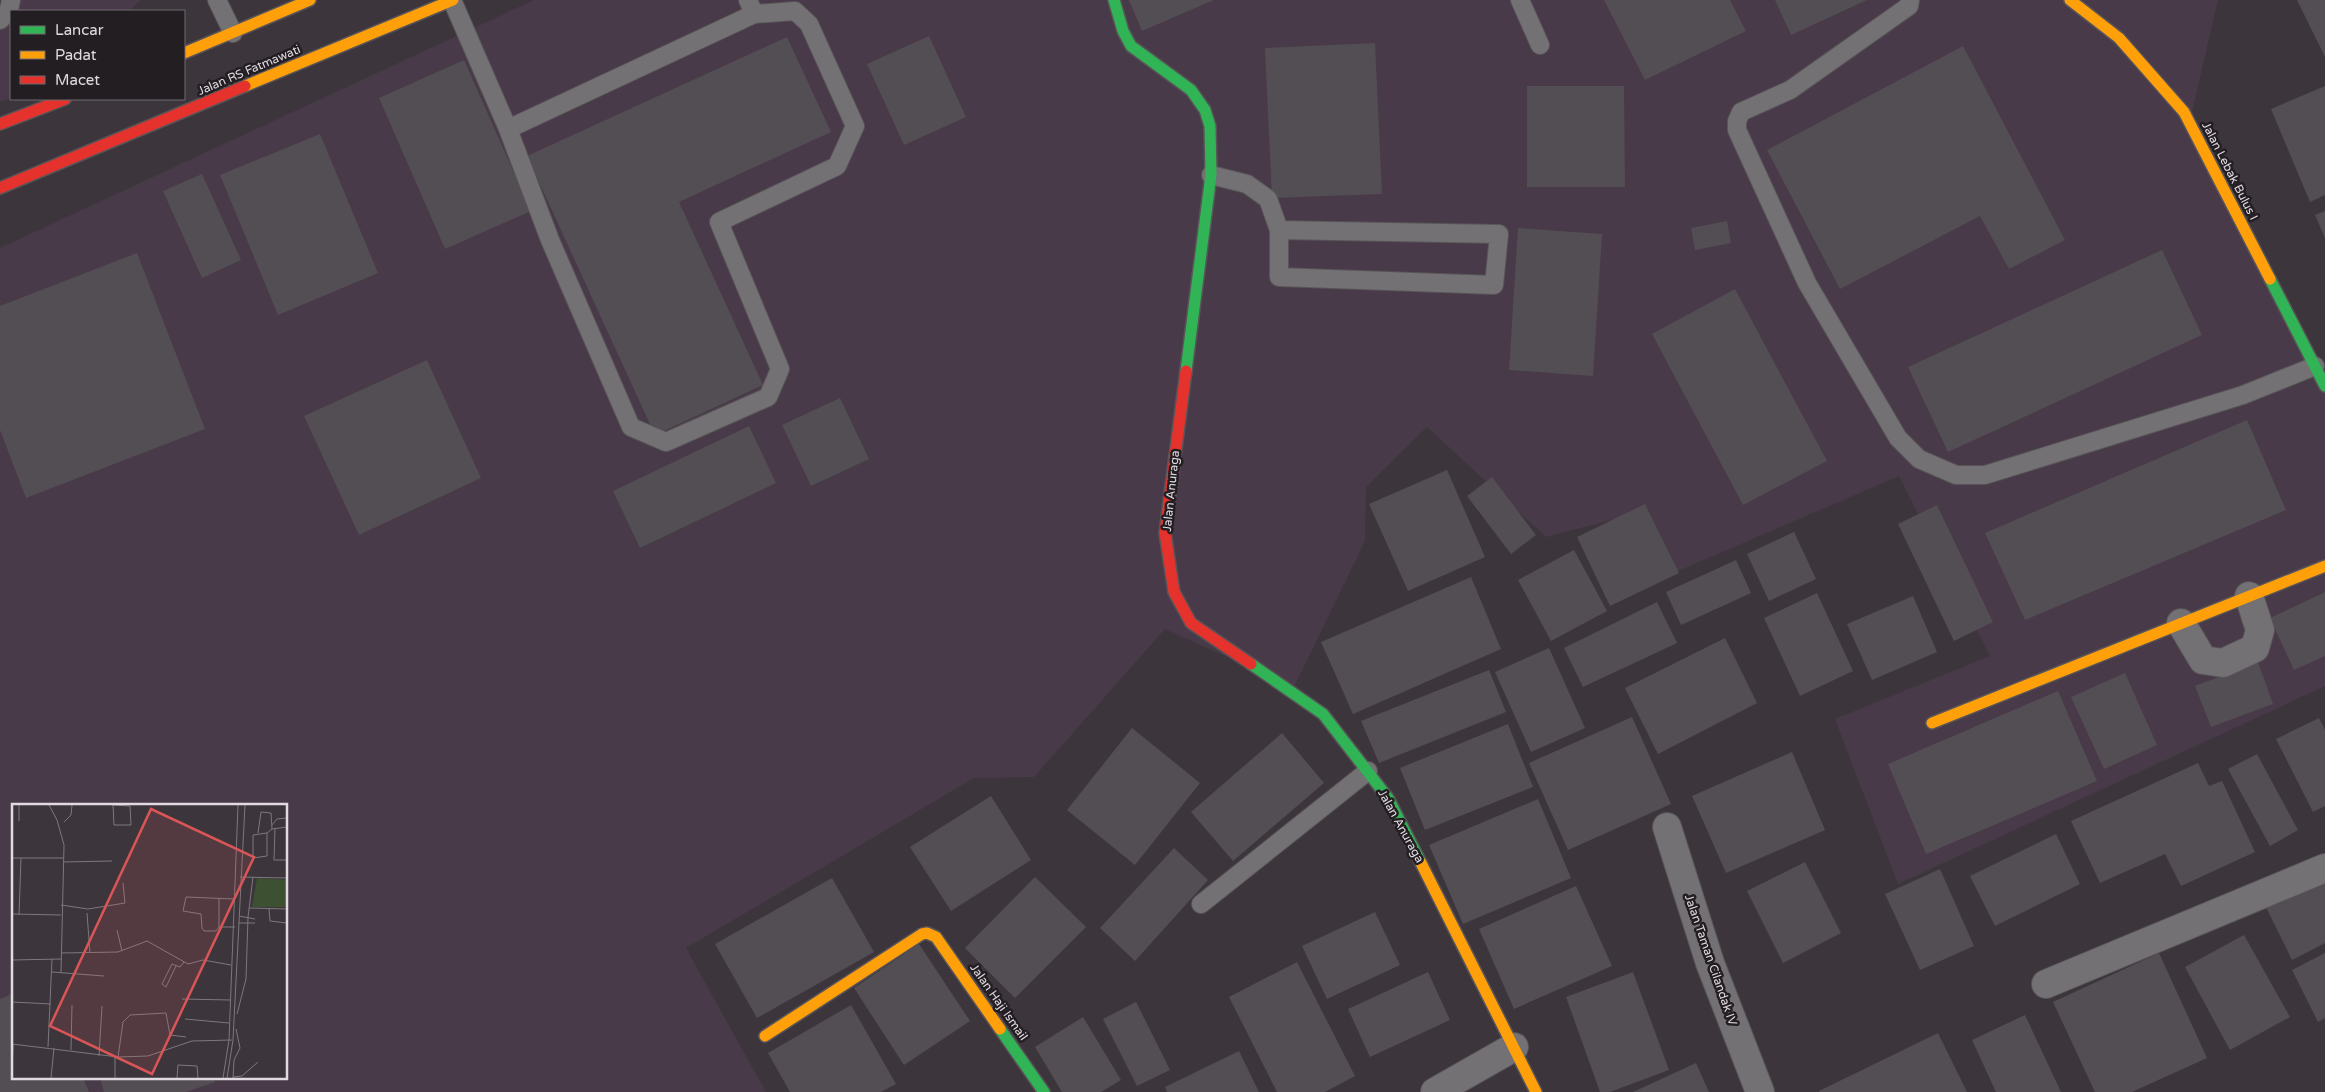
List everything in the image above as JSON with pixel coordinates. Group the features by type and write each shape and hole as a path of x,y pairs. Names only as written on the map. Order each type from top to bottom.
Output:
{"street":[{"path":"185,53 310,0"},
{"name":"Jalan RS Fatmawati","path":"0,188 452,0"},
{"name":"Jalan Anuraga","path":"1114,0 1130,45 1191,89 1206,111 1211,136 1211,175 1165,533 1174,592 1191,623 1323,714 1388,798 1536,1092"},
{"name":"Jalan Lebak Bulus I","path":"2070,0 2119,38 2184,112 2325,386"},
{"path":"0,124 62,100"},
{"path":"1932,724 2325,566"},
{"path":"2181,623 2203,660 2223,663 2255,648 2260,630 2249,596"},
{"name":"Jalan Taman Cilandak IV","path":"1667,827 1710,963 1760,1092"},
{"path":"2046,984 2325,868"},
{"name":"Jalan Haji Ismail","path":"765,1036 922,934 927,934 936,937 1044,1092"},
{"path":"1435,1092 1514,1047"}],"lane":[{"path":"0,20 9,10 11,0"},
{"path":"217,0 233,33"},
{"path":"452,0 508,129 550,240 631,427 666,442 768,397 780,369 719,222 837,166 855,126 809,24 796,11 751,7 508,129"},
{"path":"1520,0 1540,45"},
{"path":"1910,0 1908,6 1790,90 1742,112 1737,121 1737,130 1807,283 1898,438 1919,459 1956,475 1985,475 2243,395 2315,366"},
{"path":"1211,175 1247,184 1268,199 1279,230 1279,277 1494,285 1499,234 1279,230"},
{"path":"1201,904 1368,771"}],"shaded area":[{"path":"0,0 141,0 130,10 10,10 10,98 0,102"},
{"path":"534,0 2218,0 2192,112 2325,389 2325,686 1898,884 1835,719 1990,656 1899,476 1655,581 1634,514 1546,537 1427,427 1366,487 1365,541 1294,687 1165,629 1034,777 974,778 686,948 766,1092 0,1092 0,248"}],"building":[{"path":"1129,0 1214,0 1142,31"},
{"path":"1604,0 1730,0 1746,31 1645,80"},
{"path":"1775,0 1867,0 1791,35"},
{"path":"2297,0 2325,0 2325,57"},
{"path":"929,36 966,117 904,145 867,64"},
{"path":"787,37 831,132 679,202 763,385 655,435 527,156"},
{"path":"1375,43 1382,194 1272,198 1265,48"},
{"path":"1963,46 2065,240 2009,269 1980,216 1840,289 1767,150"},
{"path":"464,60 531,211 445,249 379,98"},
{"path":"1527,86 1624,86 1625,187 1527,187"},
{"path":"2325,86 2325,195 2310,202 2271,109"},
{"path":"320,134 378,273 278,315 220,175"},
{"path":"202,174 241,260 202,278 163,191"},
{"path":"2325,211 2325,238 2315,215"},
{"path":"1727,221 1731,243 1695,250 1691,228"},
{"path":"1518,228 1602,234 1593,376 1509,370"},
{"path":"2162,250 2202,335 1948,452 1908,367"},
{"path":"137,253 205,429 26,498 0,430 0,306"},
{"path":"1735,289 1827,461 1743,505 1652,334"},
{"path":"427,360 481,478 359,535 304,416"},
{"path":"840,398 869,459 811,486 782,425"},
{"path":"2247,420 2286,510 2025,620 1985,533"},
{"path":"749,426 776,483 640,548 613,491"},
{"path":"1447,470 1485,557 1408,591 1369,504"},
{"path":"1492,477 1536,535 1511,554 1467,496"},
{"path":"1645,504 1679,573 1610,606 1577,537"},
{"path":"1937,505 1993,622 1954,641 1898,524"},
{"path":"1794,532 1816,579 1769,601 1747,554"},
{"path":"1574,550 1607,611 1551,641 1518,580"},
{"path":"1736,560 1751,593 1681,625 1666,592"},
{"path":"1471,577 1501,649 1353,714 1321,642"},
{"path":"2325,592 2325,656 2294,670 2270,618"},
{"path":"1817,593 1853,671 1800,696 1764,618"},
{"path":"1913,596 1937,652 1872,680 1847,624"},
{"path":"1657,602 1677,643 1583,687 1564,648"},
{"path":"1725,638 1757,703 1658,754 1625,688"},
{"path":"1549,648 1585,728 1531,752 1495,672"},
{"path":"2258,662 2273,704 2211,727 2195,686"},
{"path":"1489,670 1506,712 1379,763 1361,721"},
{"path":"2125,673 2157,745 2104,769 2071,697"},
{"path":"2058,691 2097,781 1926,854 1888,764"},
{"path":"1632,717 1671,804 1568,850 1529,763"},
{"path":"2319,718 2325,730 2325,806 2313,812 2276,739"},
{"path":"1508,724 1533,787 1425,830 1400,768"},
{"path":"1132,728 1200,783 1135,865 1067,810"},
{"path":"1282,733 1324,783 1233,861 1191,812"},
{"path":"1792,752 1825,830 1726,873 1692,796"},
{"path":"2257,754 2298,830 2270,846 2228,769"},
{"path":"2198,763 2209,786 2222,781 2255,852 2181,886 2165,854 2100,883 2071,821"},
{"path":"991,796 1031,860 951,911 910,847"},
{"path":"1538,799 1571,878 1463,924 1429,845"},
{"path":"2056,834 2080,884 1995,926 1970,876"},
{"path":"1174,848 1208,880 1135,961 1100,928"},
{"path":"1805,862 1841,933 1783,963 1747,891"},
{"path":"1940,869 1974,946 1920,970 1885,894"},
{"path":"2325,873 2325,943 2292,960 2264,903"},
{"path":"1035,877 1086,927 1015,998 965,948"},
{"path":"832,878 874,952 757,1018 715,944"},
{"path":"1576,886 1612,966 1514,1009 1479,929"},
{"path":"1375,912 1400,965 1327,999 1302,946"},
{"path":"2244,935 2290,1017 2230,1050 2185,967"},
{"path":"919,944 970,1021 904,1065 854,988"},
{"path":"2159,953 2207,1058 2132,1092 2095,1092 2053,1002"},
{"path":"2325,953 2325,1018 2318,1022 2292,970"},
{"path":"1297,962 1355,1076 1325,1092 1277,1092 1229,997"},
{"path":"1428,972 1450,1020 1370,1057 1348,1009"},
{"path":"1633,972 1669,1070 1610,1092 1600,1092 1566,997"},
{"path":"12,994 12,1080 84,1080 89,1092 0,1092 0,999"},
{"path":"1136,1002 1170,1070 1137,1086 1103,1019"},
{"path":"851,1005 896,1084 881,1092 790,1092 768,1053"},
{"path":"2025,1015 2061,1092 1996,1092 1972,1040"},
{"path":"1083,1017 1121,1080 1101,1092 1062,1092 1035,1047"},
{"path":"1938,1033 1967,1092 1819,1091"},
{"path":"1239,1051 1259,1092 1167,1092 1165,1087"},
{"path":"1696,1063 1709,1092 1633,1092"},
{"path":"101,1080 214,1080 215,1082 186,1092 104,1092"}],"traffic: fast":[{"path":"1114,0 1123,31 1131,46 1191,90 1205,110 1210,126 1211,175 1186,371"},
{"path":"2270,279 2325,386"},
{"path":"1251,664 1323,714 1388,798 1421,863"},
{"path":"1000,1029 1044,1092"}],"traffic: slow":[{"path":"185,53 310,0"},
{"path":"245,86 453,0"},
{"path":"2070,0 2119,38 2184,112 2270,279"},
{"path":"1932,723 2325,566"},
{"path":"1421,863 1536,1092"},
{"path":"765,1036 922,934 927,933 936,937 1000,1029"}],"traffic: jam":[{"path":"0,188 245,86"},
{"path":"0,124 62,100"},
{"path":"1186,371 1165,533 1174,592 1191,623 1251,664"}]}
